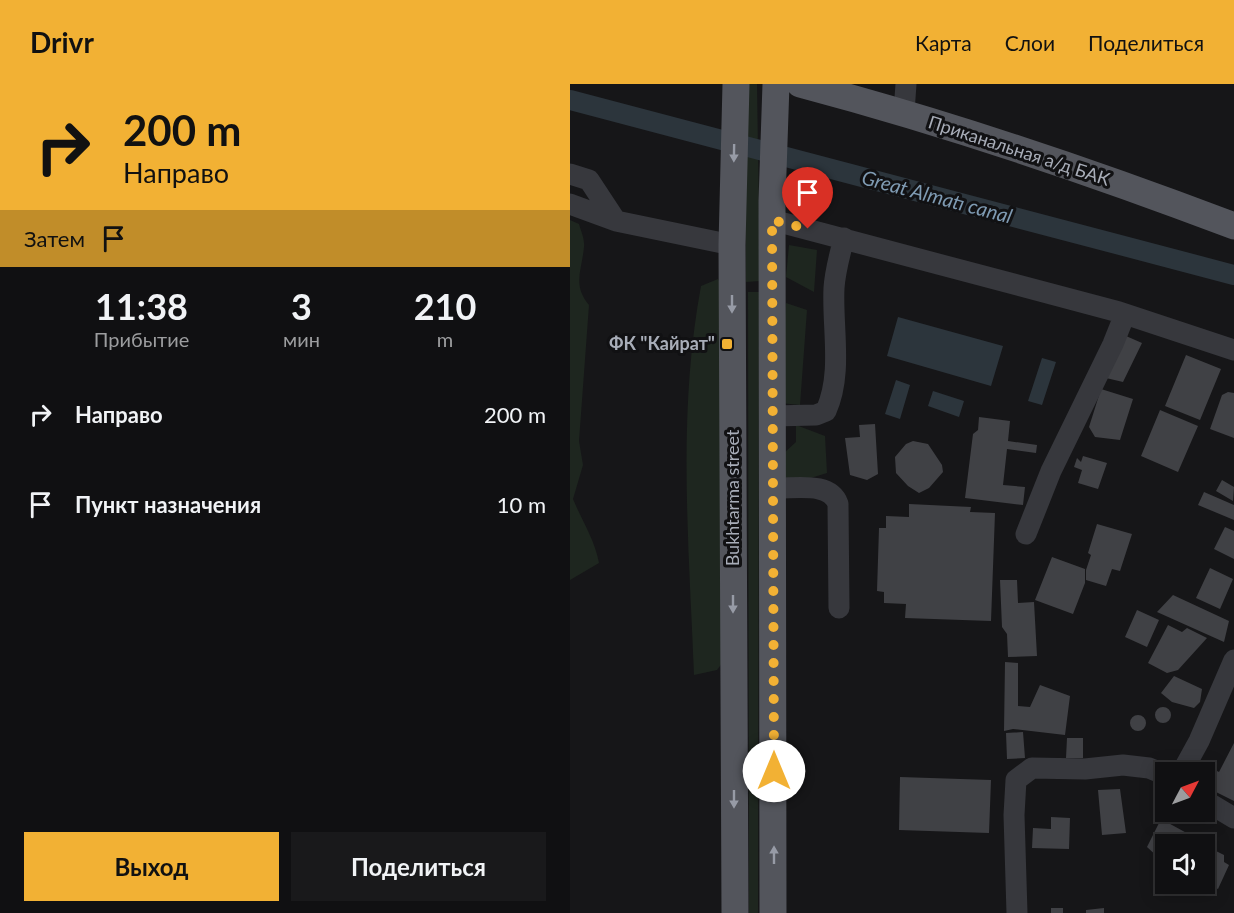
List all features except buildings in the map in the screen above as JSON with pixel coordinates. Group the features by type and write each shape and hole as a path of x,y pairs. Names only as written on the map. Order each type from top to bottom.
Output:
{"main road":[{"path":"773,913 772,210 776,84"},
{"name":"Приканальная а/д БАК","path":"800,84 904,112 1142,191 1234,226"},
{"name":"Bukhtarma street","path":"735,913 732,245 736,89"}],"street":[{"path":"904,112 906,84"},
{"path":"570,174 588,180 616,221"},
{"path":"570,204 616,221 732,245"},
{"path":"772,210 844,238 1125,314 1234,350"},
{"path":"773,416 816,415 826,411 832,399 835,376 834,286 844,238"},
{"path":"1026,534 1051,471 1113,344 1125,314"},
{"path":"774,488 826,489 835,495 838,504 838,608"},
{"path":"1187,762 1234,660"},
{"path":"1017,913 1014,815 1016,780 1032,768 1086,769 1123,765 1155,770"},
{"path":"1215,807 1234,818"}],"shaded area":[{"path":"744,84 757,84 760,281 746,282"},
{"path":"570,220 579,224 583,238 579,284 589,305 579,441 583,465 573,499 591,538 599,563 570,580"},
{"path":"789,245 817,250 814,292 786,277"},
{"path":"718,279 727,297 729,654 717,670 694,675 687,480 689,383 701,286"},
{"path":"748,292 759,292 758,913 749,913"},
{"path":"786,303 807,310 800,405 780,403"},
{"path":"898,317 1003,346 991,386 887,356"},
{"path":"1042,358 1056,362 1042,405 1028,401"},
{"path":"896,380 910,385 900,419 885,414"},
{"path":"933,391 964,401 959,417 928,406"},
{"path":"796,425 825,436 827,473 804,480 782,481 784,453 796,442"}],"waterway":[{"name":"Great Almatı canal","path":"570,100 1234,275"}],"place":[{"name":"ФК \"Кайрат\"","path":"727,344"}],"route":[{"path":"774,771 772,220 808,229"}]}
